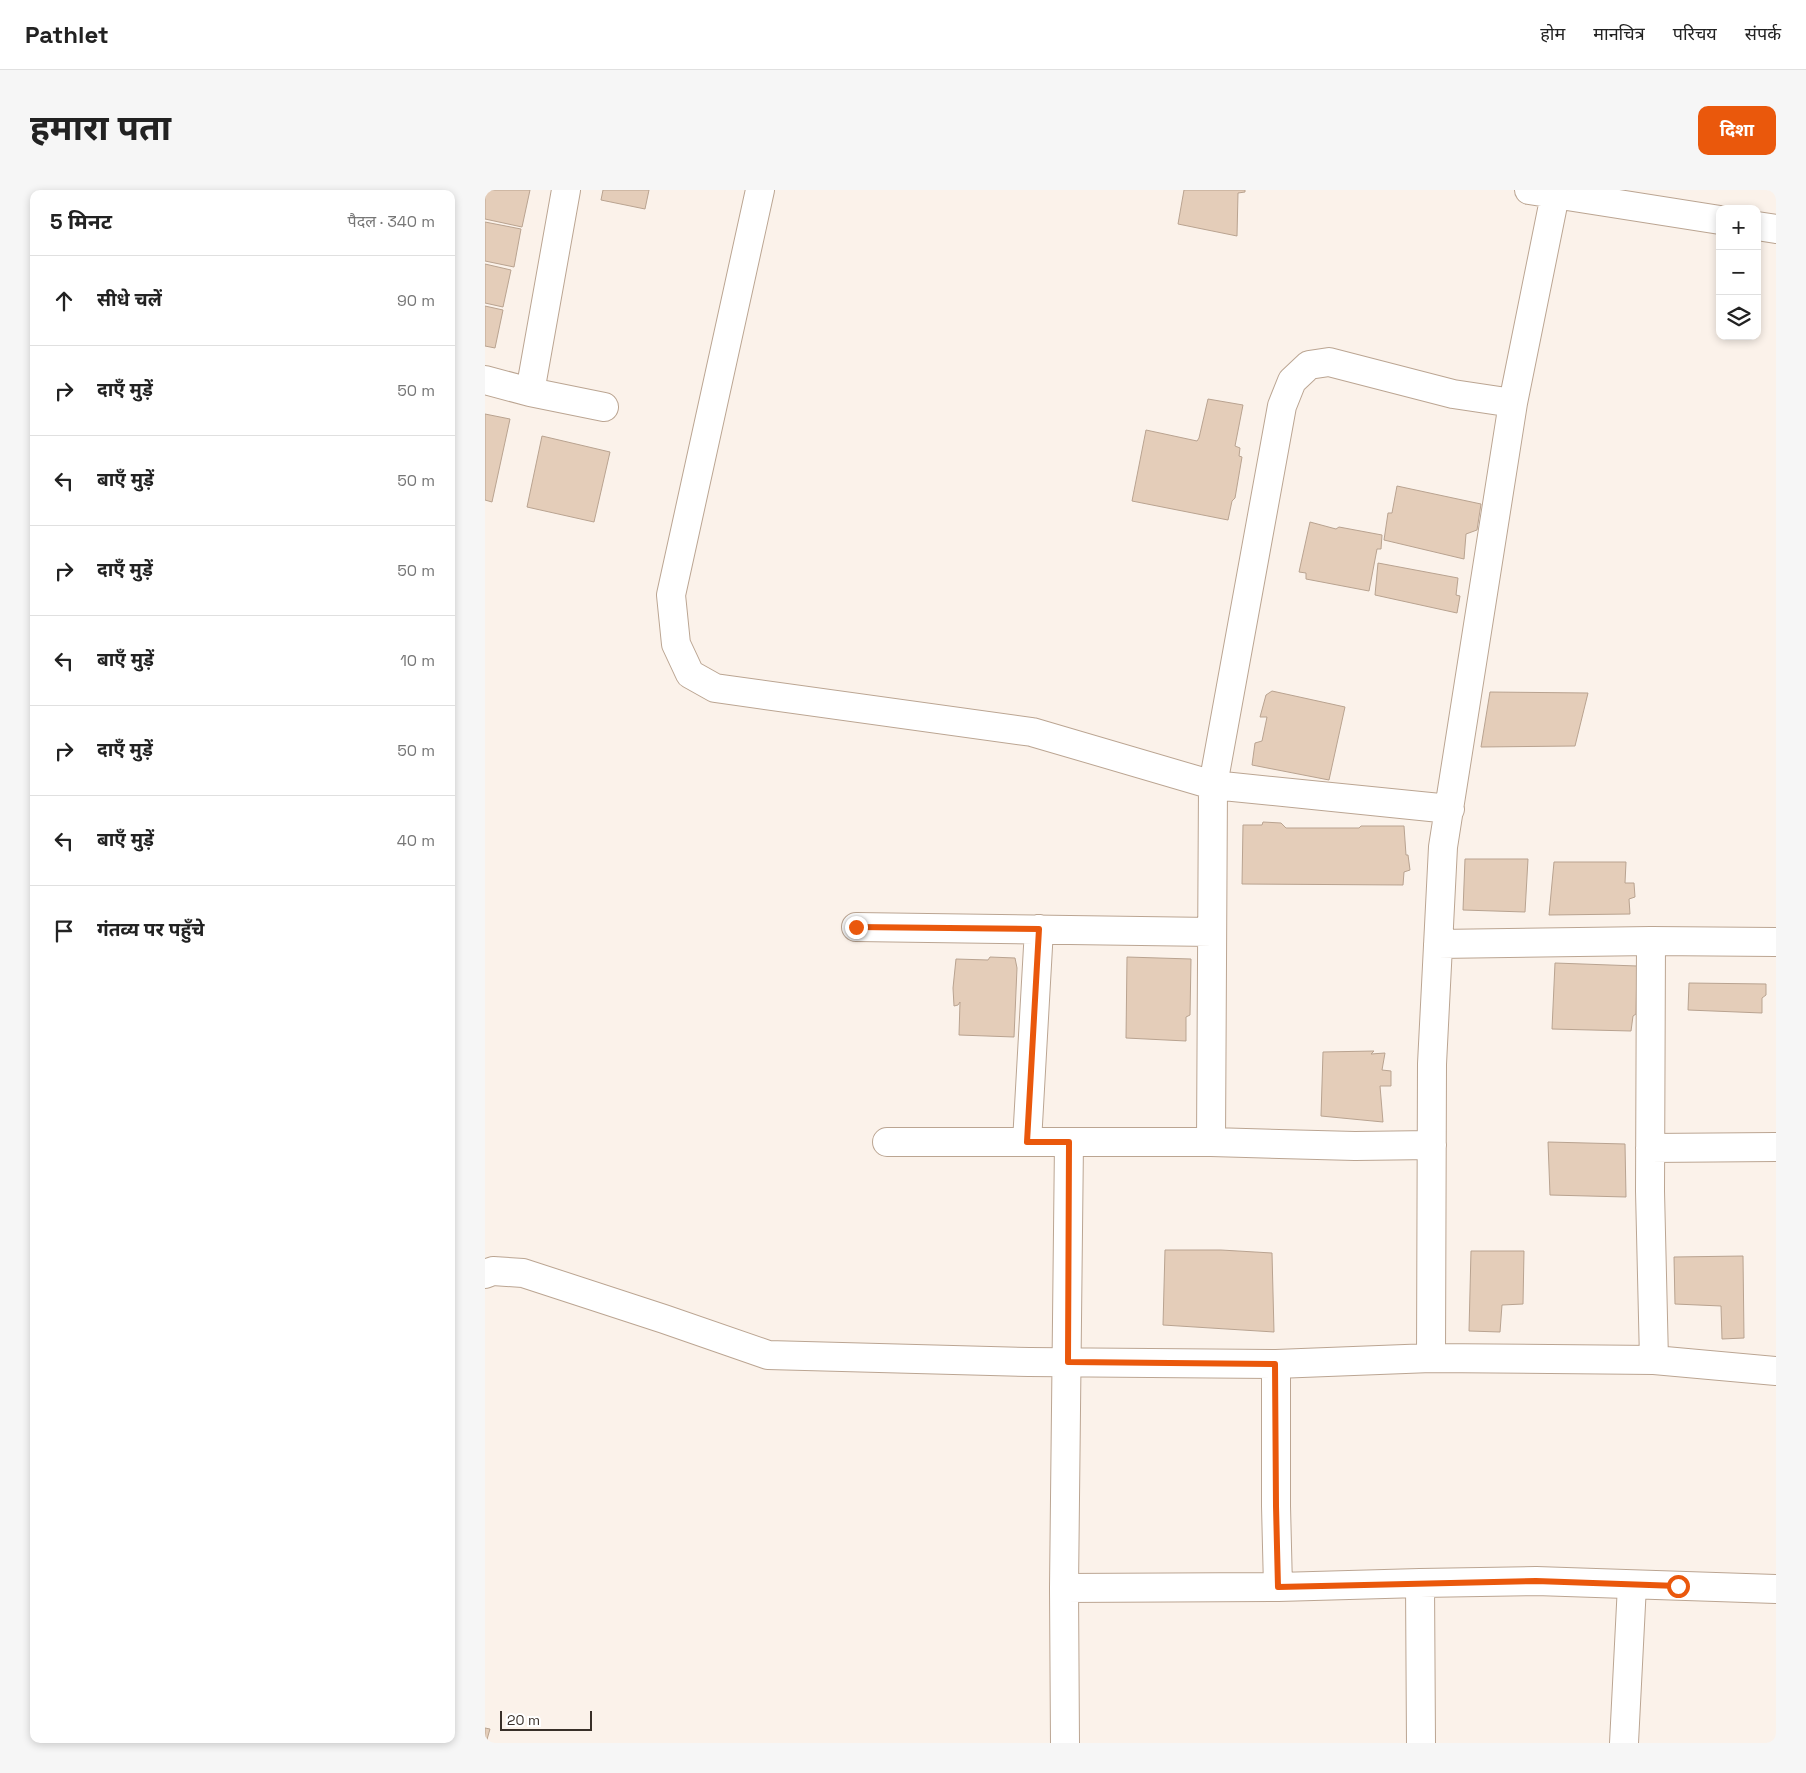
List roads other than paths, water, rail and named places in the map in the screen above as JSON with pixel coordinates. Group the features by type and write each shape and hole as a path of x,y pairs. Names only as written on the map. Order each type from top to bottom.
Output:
{"street":[{"path":"530,392 566,190"},
{"path":"760,190 671,595 676,644 690,674 715,688 1032,732 1213,785 1450,808"},
{"path":"1431,1358 1432,1064 1443,847 1546,192 1716,219"},
{"path":"1761,227 1776,229"},
{"path":"1211,1142 1213,785 1282,406 1292,381 1309,365 1329,362 1453,394 1513,403"},
{"path":"485,380 530,392 605,406"},
{"path":"856,927 1212,932"},
{"path":"1027,1142 1039,929"},
{"path":"1651,942 1650,1148 1654,1360"},
{"path":"1439,944 1776,942"},
{"path":"887,1142 1211,1142 1355,1146 1432,1145"},
{"path":"1065,1743 1064,1588 1069,1142"},
{"path":"1650,1148 1776,1147"},
{"path":"485,1274 493,1271 523,1273 768,1355 1068,1362 1275,1364 1431,1358 1654,1360 1776,1371"},
{"path":"1275,1364 1278,1587"},
{"path":"1064,1588 1278,1587 1536,1581 1776,1589"},
{"path":"1420,1583 1421,1743"},
{"path":"1624,1743 1632,1585"}]}
